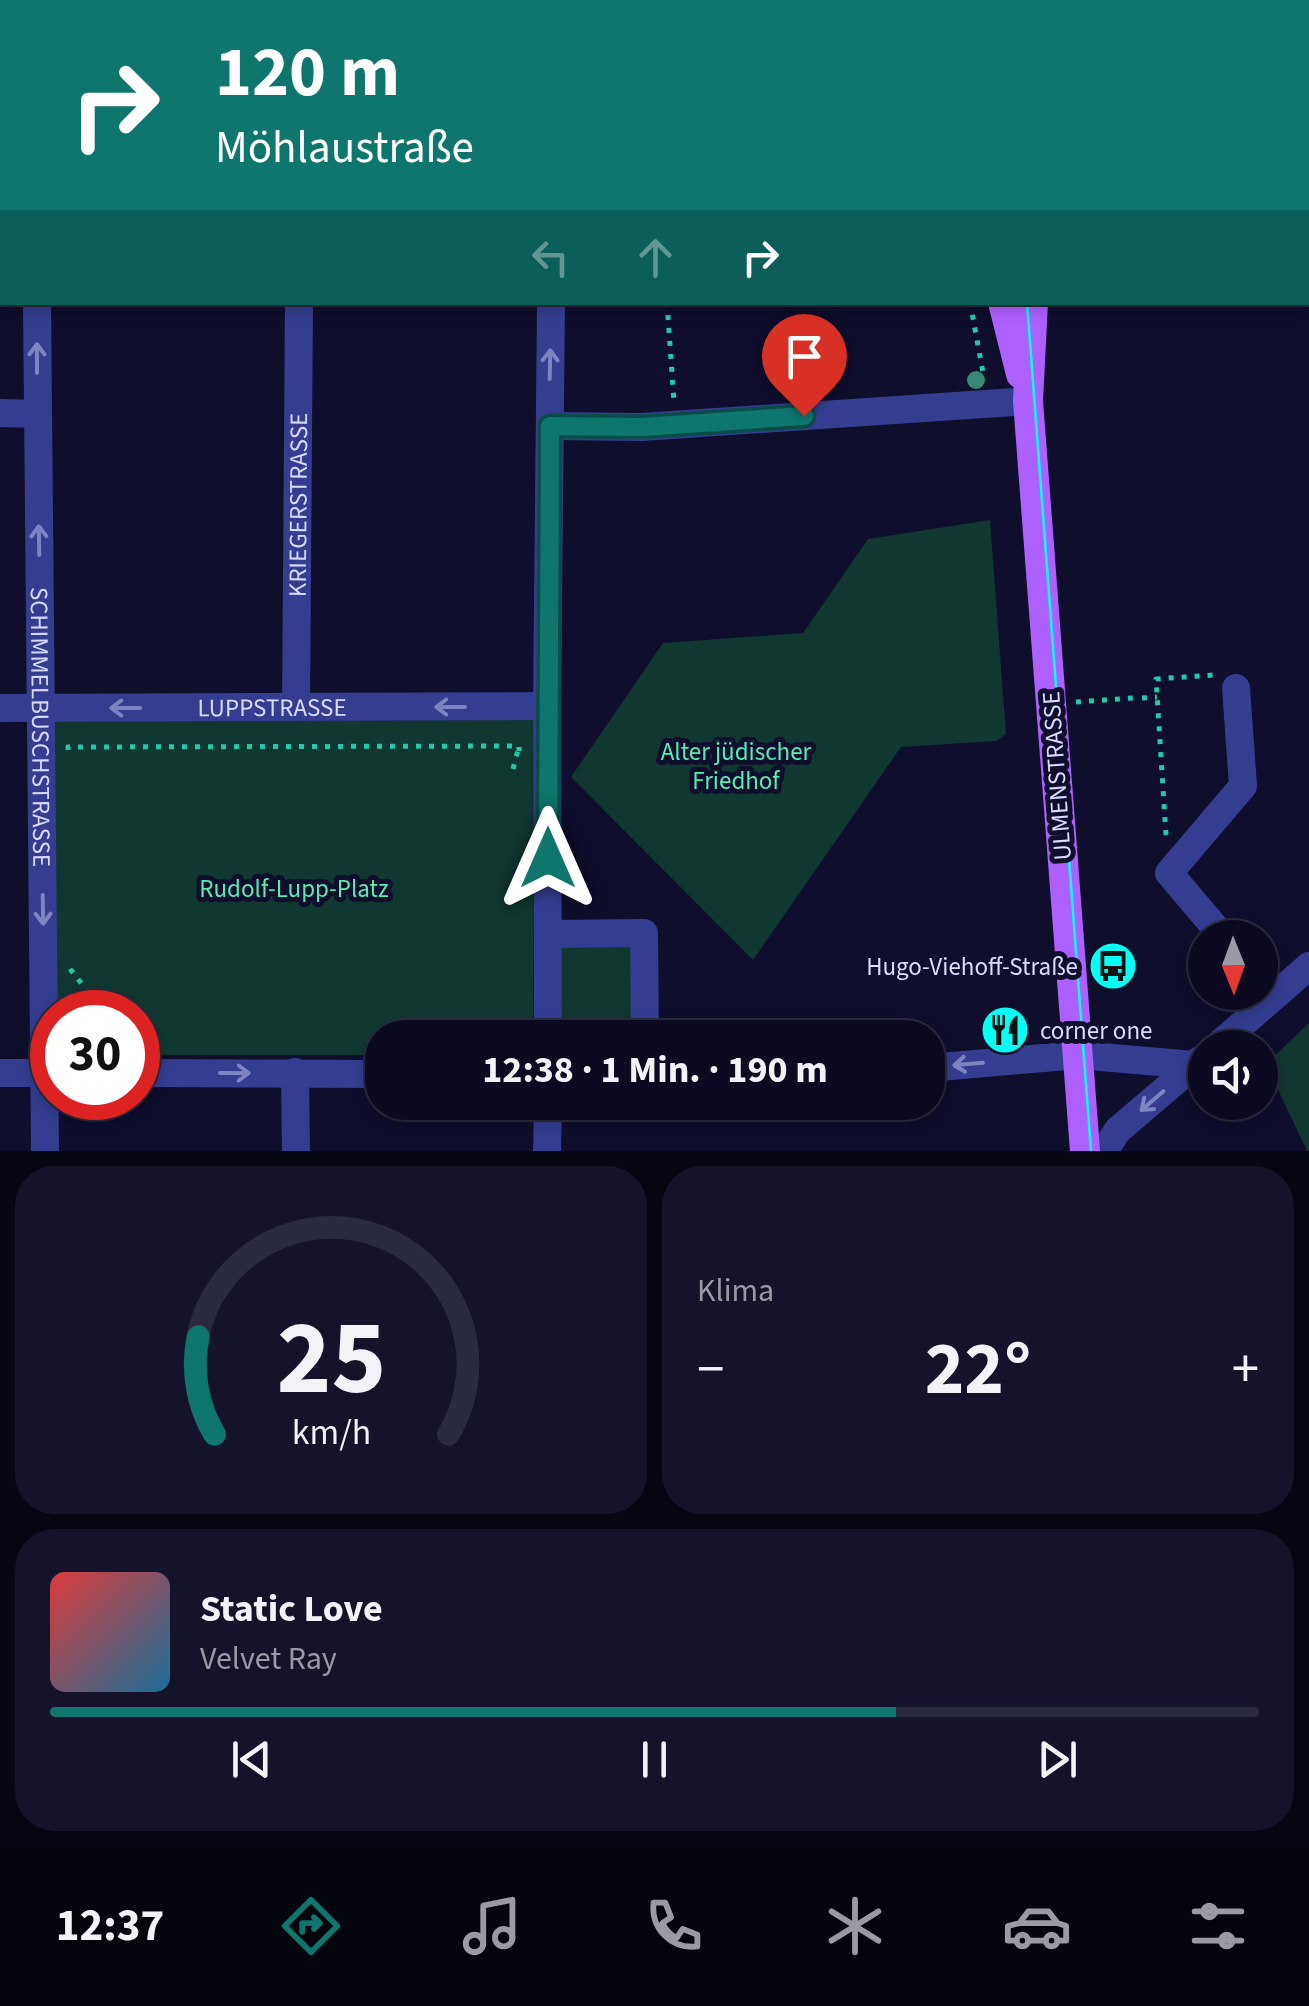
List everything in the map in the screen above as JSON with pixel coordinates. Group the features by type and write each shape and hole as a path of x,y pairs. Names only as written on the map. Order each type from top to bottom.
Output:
{"main road":[{"name":"ULMENSTRASSE","path":"1004,305 1028,400"},
{"name":"ULMENSTRASSE","path":"1034,305 1028,400 1084,1151"}],"street":[{"name":"SCHIMMELBUSCHSTRASSE","path":"37,305 47,990"},
{"name":"KRIEGERSTRASSE","path":"296,707 299,305"},
{"path":"548,1020 551,305"},
{"path":"550,426 642,427 1028,400"},
{"path":"0,413 38,414"},
{"path":"1209,920 1169,873 1243,786 1236,688"},
{"name":"LUPPSTRASSE","path":"0,708 548,706"},
{"path":"548,934 644,933 645,1020"},
{"path":"1278,982 1309,966"},
{"path":"1229,1030 1247,1010"},
{"path":"945,1067 1078,1055 1188,1056"},
{"path":"1104,1151 1118,1130 1188,1070"},
{"path":"296,1072 296,1151"},
{"path":"0,1073 30,1073"},
{"path":"160,1073 365,1074"},
{"name":"SCHIMMELBUSCHSTRASSE","path":"46,1151 47,1120"},
{"path":"547,1151 548,1120"}],"path":[{"path":"667,305 675,424"},
{"path":"971,305 986,389"},
{"path":"1169,873 1156,679 1234,674 1236,688"},
{"path":"1142,698 1157,697"},
{"path":"1051,704 1133,698"},
{"path":"68,752 68,747 519,746 519,765"},
{"path":"68,982 68,966 87,990"}],"green space":[{"name":"Alter jüdischer Friedhof","path":"990,520 1006,734 997,741 901,747 753,960 571,777 663,643 803,633 868,539"},
{"name":"Rudolf-Lupp-Platz","path":"533,720 533,1020 365,1020 365,1055 160,1055 160,990 56,990 55,721"},
{"path":"561,945 636,945 636,1020 562,1020"},
{"path":"1309,1023 1309,1151 1278,1089 1278,1053"}],"tram line":[{"path":"1027,305 1091,1151"}],"place":[{"name":"Hugo-Viehoff-Straße","path":"1113,966"},
{"name":"corner one","path":"1005,1030"}],"route":[{"path":"548,858 550,426 642,427 804,416"}]}
